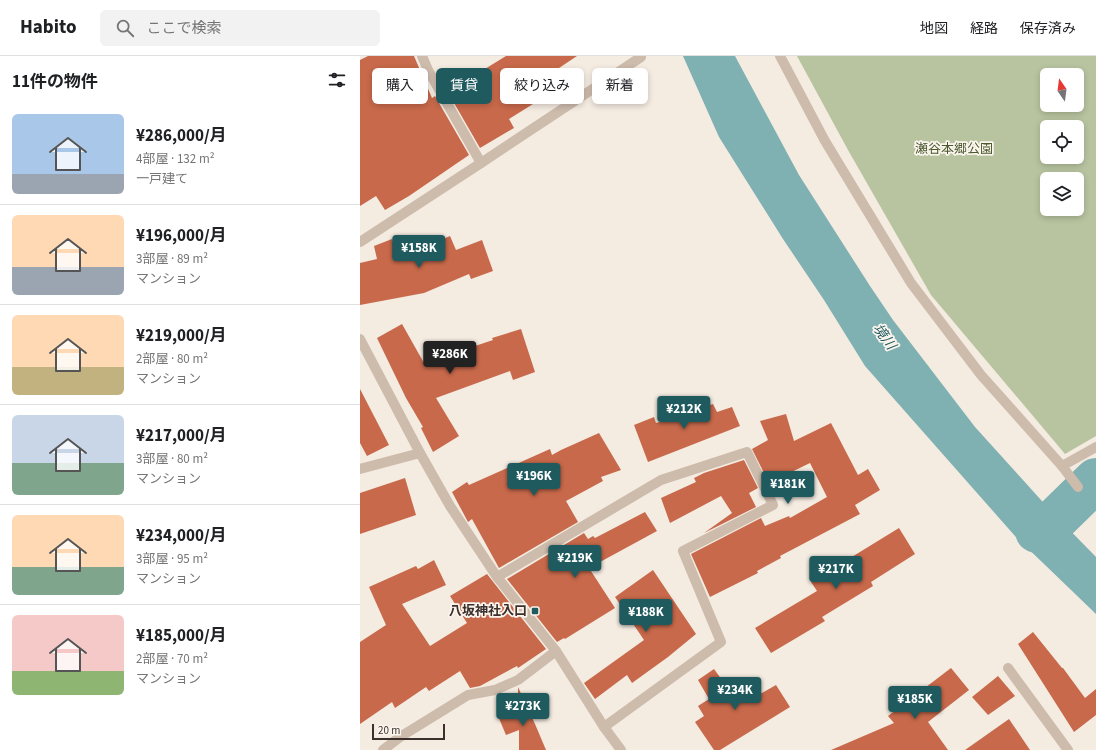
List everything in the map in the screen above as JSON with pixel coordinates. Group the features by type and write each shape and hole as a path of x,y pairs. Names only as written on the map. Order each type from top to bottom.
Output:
{"street":[{"path":"422,56 428,70 481,163"},
{"path":"360,242 641,57 640,56"},
{"path":"780,56 825,141 911,283 981,375 1062,466 1078,487"},
{"path":"360,339 420,453 450,506 497,577 556,651 604,727 621,750"},
{"path":"1062,466 1096,447"},
{"path":"497,577 661,480 747,452 773,506 682,551 722,642 604,727"},
{"path":"360,470 420,453"},
{"path":"383,750 400,737 468,695 495,690 518,680 556,651"},
{"path":"1008,668 1068,750"}],"green space":[{"name":"瀬谷本郷公園","path":"797,56 1096,56 1096,436 1065,454 931,295 848,150"}],"water":[{"name":"境川","path":"683,56 735,56 799,175 893,320 975,427 1050,510 1096,557 1096,614 1015,536 865,366 719,137"}],"building":[{"path":"368,56 414,56 419,68 372,68 372,104 428,104 428,89 432,98 435,96 436,104 440,104 469,155 409,196 385,210 376,196 360,206 360,60"},
{"path":"506,56 577,56 559,68 500,68 500,104 533,104 509,119 514,128 480,148 455,104 492,104 492,68 486,68"},
{"path":"450,236 456,250 482,240 493,271 471,279 469,274 424,293 360,305 360,263 377,259 374,246 392,239 396,251 426,238 429,245"},
{"path":"402,324 424,363 521,329 535,372 513,380 510,371 436,398 459,436 433,452 421,428 423,427 406,398 377,338"},
{"path":"360,389 389,445 367,456 360,443"},
{"path":"713,404 717,412 732,407 740,426 648,462 634,425 654,417 656,423"},
{"path":"786,414 794,441 831,423 858,475 868,469 880,490 855,505 860,514 780,556 781,558 757,571 758,573 710,597 691,554 761,518 765,526 789,516 790,518 827,497 810,463 769,483 752,449 768,440 760,421"},
{"path":"599,433 621,470 601,477 603,481 566,501 578,522 499,568 472,519 468,522 452,492 467,482 469,485 550,449 552,455"},
{"path":"744,460 758,488 749,493 756,507 704,533 732,513 721,496 670,523 661,498 696,482 694,478 704,473"},
{"path":"405,478 416,515 360,534 360,493"},
{"path":"645,512 657,531 589,568 615,608 565,639 564,638 557,642 507,579 584,533 588,539 593,536 595,538"},
{"path":"899,528 915,554 871,582 873,586 822,617 825,621 771,653 755,628 817,591 811,582"},
{"path":"434,560 446,585 402,604 430,646 467,623 450,596 487,574 546,649 518,668 517,666 480,686 470,688 460,671 429,691 426,687 395,708 392,702 360,724 360,642 386,625 369,587 416,566 418,569"},
{"path":"653,570 696,634 668,657 632,683 627,675 595,699 584,683 644,640 615,597"},
{"path":"1033,632 1063,668 1085,698 1096,689 1096,715 1074,732 1018,644"},
{"path":"951,668 969,690 928,722 948,750 831,750 894,723 888,716"},
{"path":"714,669 735,698 747,691 753,698 776,685 790,707 720,750 714,750 695,722 704,716 698,706 709,699 698,680"},
{"path":"998,676 1015,696 988,715 972,697"},
{"path":"518,687 546,750 519,750 519,730 506,735 498,716 518,708"},
{"path":"1009,719 1030,750 965,750"}],"waterway":[{"path":"1037,531 1054,521 1096,480"}],"place":[{"name":"八坂神社入口","path":"535,611"}]}
